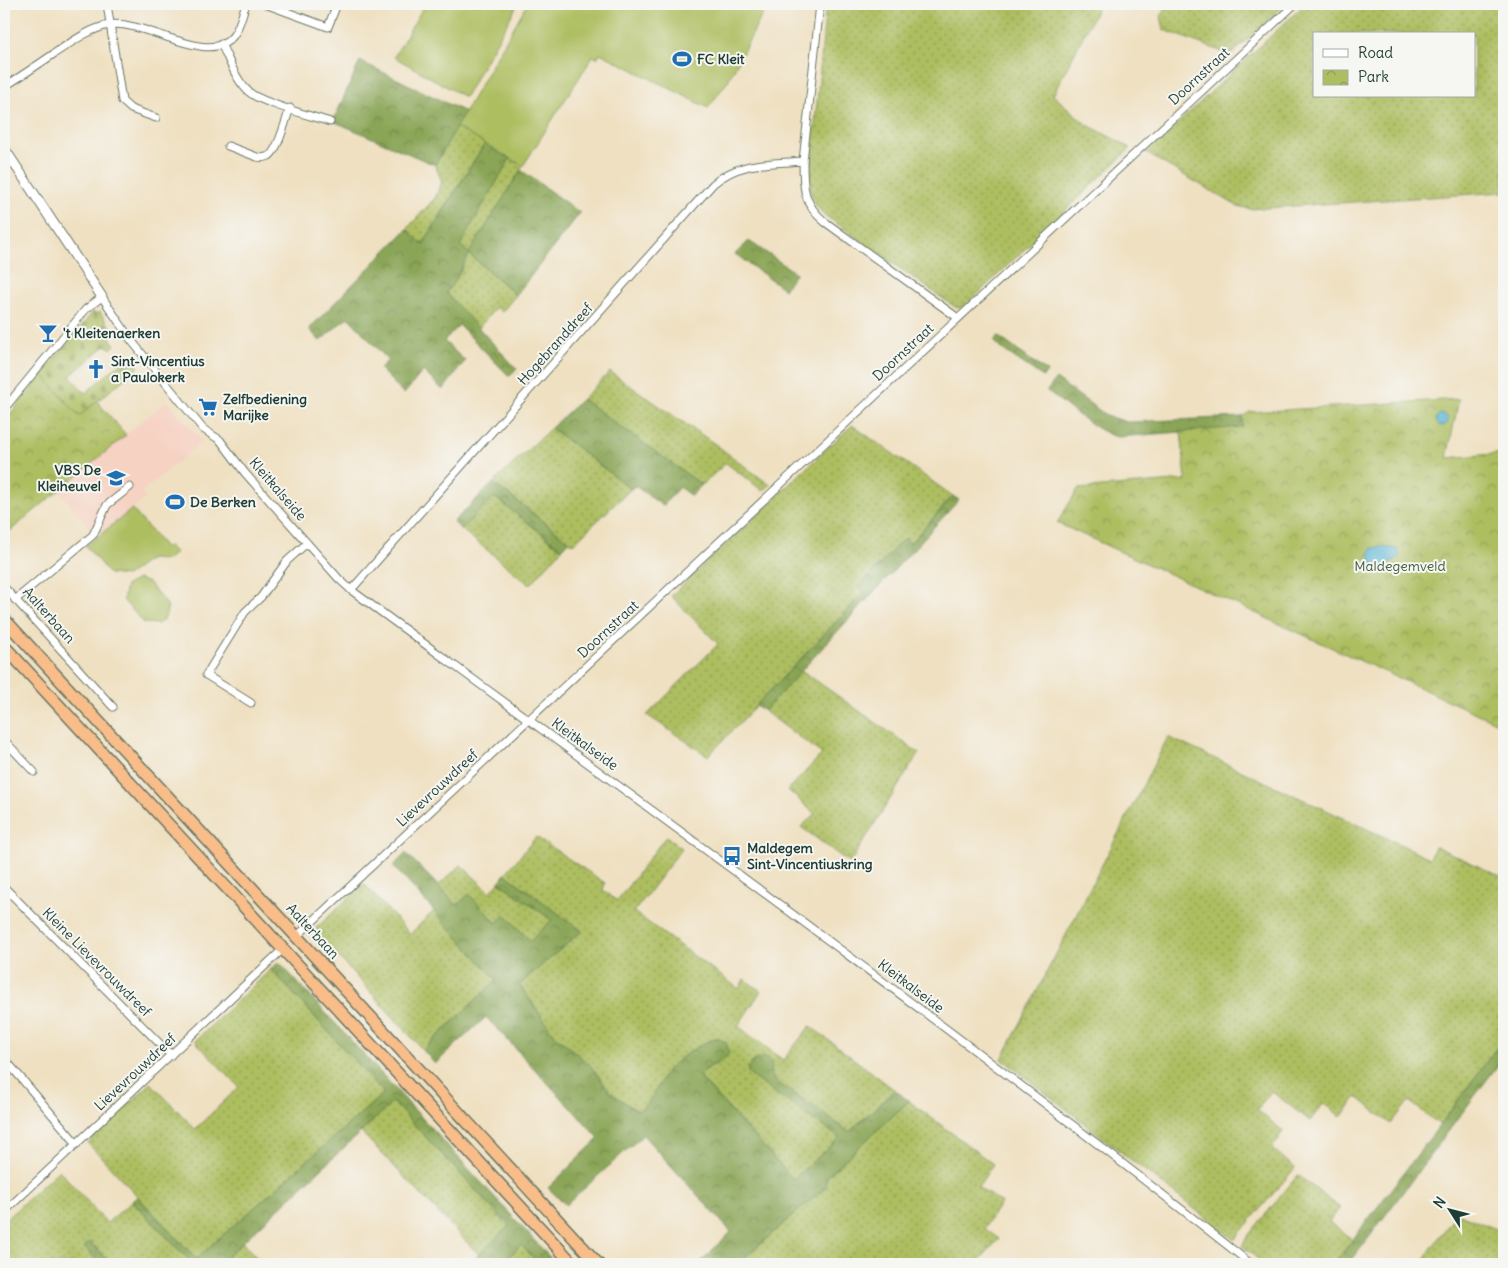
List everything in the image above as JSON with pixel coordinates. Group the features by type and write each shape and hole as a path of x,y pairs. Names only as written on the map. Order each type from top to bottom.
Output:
{"highway":[{"name":"Aalterbaan","path":"4,619 598,1264"},
{"path":"4,646 573,1264"}],"street":[{"path":"107,4 122,101 132,108 156,118"},
{"path":"4,87 80,37 111,24 128,25 203,47 221,44 229,40 235,33 246,4"},
{"path":"265,4 328,27 337,4"},
{"path":"820,4 803,161 805,194 808,202 818,216 958,318"},
{"name":"Doornstraat","path":"529,720 1295,4"},
{"path":"221,44 239,80 249,92 260,99 330,122"},
{"path":"228,146 257,157 262,158 270,155 276,148 290,108"},
{"name":"Kleitkalseide","path":"4,148 131,340 203,429 220,440 245,473 339,579 351,590 1077,1127 1251,1264"},
{"name":"Hogebranddreef","path":"351,590 713,184 727,173 742,167 803,161"},
{"path":"4,409 86,309 102,297"},
{"path":"15,600 93,535 107,505 130,487"},
{"path":"251,702 206,675 245,612 261,597 287,561 307,543"},
{"name":"Aalterbaan","path":"4,587 114,707"},
{"name":"Lievevrouwdreef","path":"296,936 529,720"},
{"path":"4,740 34,772"},
{"name":"Kleine Lievevrouwdreef","path":"4,887 172,1055"},
{"name":"Lievevrouwdreef","path":"4,1212 283,949"},
{"path":"4,1058 77,1144"}],"shaded area":[{"name":"VBS De Kleiheuvel","path":"167,401 203,441 141,492 146,498 97,537 59,490"}],"green space":[{"path":"425,4 518,4 465,97 394,57"},
{"path":"527,4 768,4 728,81 708,108 600,53 597,58 593,56 523,166 456,127"},
{"path":"826,4 1099,5 1053,95 1086,124 1131,148 966,305 960,308 955,307 826,216 813,199 810,189 810,177"},
{"path":"1169,4 1286,4 1231,55 1164,30 1161,16"},
{"path":"1305,4 1504,4 1504,192 1250,209 1237,206 1146,153"},
{"path":"360,61 465,112 435,165 333,121"},
{"path":"456,127 485,143 422,245 407,229 435,198 442,182 435,165"},
{"path":"485,143 510,159 460,245 469,253 521,170 580,213 516,295 469,254 456,279 446,293 517,369 509,376 459,325 444,341 465,361 443,390 423,371 404,394 380,369 388,360 348,317 320,341 309,329 407,229 423,245"},
{"path":"510,159 523,166 469,254 516,295 502,312 496,307 478,329 445,294 463,267 459,245"},
{"path":"749,241 796,273 784,289 735,254"},
{"path":"93,312 97,314 100,312 114,332 110,338 115,345 111,349 106,345 70,376 85,393 121,363 118,358 122,354 129,363 135,361 139,367 79,416 42,374"},
{"path":"998,336 1047,372 1043,377 1002,349 994,341"},
{"path":"610,372 715,444 770,485 763,491 726,463 702,485 582,399"},
{"path":"42,374 79,416 97,401 126,435 4,536 4,422"},
{"path":"1056,379 1107,416 1127,422 1242,417 1244,427 1118,437 1110,435 1091,424 1047,391"},
{"path":"582,399 702,485 691,496 679,487 663,506 635,486 631,489 551,428"},
{"name":"Maldegemveld","path":"1459,399 1447,458 1504,453 1504,726 1057,523 1078,489 1186,480 1181,432 1243,427 1242,417 1250,412"},
{"path":"852,425 953,496 910,543 905,538 859,587 865,592 708,756 647,715 718,644 671,596"},
{"path":"551,428 631,489 573,544 493,483"},
{"path":"493,483 569,541 562,549 497,499 493,498 461,529 453,522"},
{"path":"953,496 959,500 764,711 756,705 865,592 859,587 904,538 911,543"},
{"path":"493,498 497,499 562,549 530,585 461,529"},
{"path":"132,509 165,547 169,546 176,553 166,560 150,559 127,576 109,574 86,546"},
{"path":"138,579 149,583 168,606 165,618 158,624 144,623 123,600 126,585"},
{"path":"801,670 919,753 850,863 801,827 815,814 788,790 822,754 764,711"},
{"path":"1168,737 1430,858 1435,846 1504,878 1504,1038 1440,1125 1409,1101 1391,1124 1357,1097 1341,1117 1324,1103 1310,1121 1271,1091 1257,1110 1283,1131 1272,1148 1295,1168 1234,1240 1002,1059"},
{"path":"666,836 682,848 634,912 739,989 744,979 761,991 738,1026 783,1060 810,1026 895,1090 849,1132 777,1083 770,1073 752,1077 841,1138 793,1179 699,1076 702,1072 718,1063 717,1038 695,1048 680,1059 663,1077 646,1105 637,1111 611,1093 590,1065 554,1034 519,984 582,931 505,874 536,837 605,883 603,890 617,901"},
{"path":"406,853 457,905 469,894 496,923 505,915 530,941 552,920 499,882 505,874 582,931 519,985 554,1034 590,1065 611,1093 637,1111 646,1105 663,1077 673,1065 694,1048 717,1038 726,1042 729,1053 722,1060 705,1069 699,1077 793,1179 840,1138 752,1077 748,1072 748,1067 755,1060 764,1057 770,1060 772,1068 770,1074 777,1083 849,1132 895,1090 909,1101 826,1177 826,1187 737,1264 698,1264 731,1232 643,1135 566,1205 548,1188 599,1138 486,1017 435,1064 423,1050 497,980 393,866"},
{"path":"461,865 490,892 499,882 552,920 530,941 505,915 497,923 469,895 457,905 438,886"},
{"path":"364,884 410,934 435,910 497,980 423,1050 314,930"},
{"path":"279,962 556,1264 539,1264 521,1245 501,1264 469,1264 509,1226 393,1102 219,1264 193,1264 132,1201 137,1196 196,1259 384,1093 271,969"},
{"path":"271,969 384,1093 196,1259 88,1143 151,1083 195,1129 239,1087 195,1041"},
{"path":"1504,1038 1504,1057 1349,1264 1334,1264 1440,1125"},
{"path":"909,1101 993,1164 978,1187 1001,1203 984,1228 999,1239 976,1264 737,1264 826,1187 826,1177"},
{"path":"393,1102 510,1227 479,1255 361,1132"},
{"path":"59,1170 107,1223 132,1201 193,1264 111,1264 90,1242 84,1247 100,1264 4,1264 4,1221"},
{"path":"1298,1175 1340,1208 1329,1222 1353,1240 1334,1264 1264,1264 1242,1246 1247,1237"},
{"path":"1457,1213 1504,1232 1504,1264 1420,1264"},
{"path":"90,1242 111,1264 100,1264 84,1247"},
{"path":"242,1242 263,1264 219,1264"},
{"path":"521,1245 539,1264 501,1264"}],"water":[{"path":"1440,414 1444,414 1448,420 1444,426 1440,426 1436,422 1436,418"},
{"path":"1372,548 1397,549 1400,556 1379,571 1373,565 1369,554"}],"place":[{"name":"FC Kleit","path":"682,59"},
{"name":"'t Kleitenaerken","path":"48,333"},
{"name":"Sint-Vincentius a Paulokerk","path":"96,369"},
{"name":"Zelfbediening Marijke","path":"208,407"},
{"name":"VBS De Kleiheuvel","path":"116,478"},
{"name":"De Berken","path":"175,502"},
{"name":"Maldegem Sint-Vincentiuskring","path":"732,856"}]}
